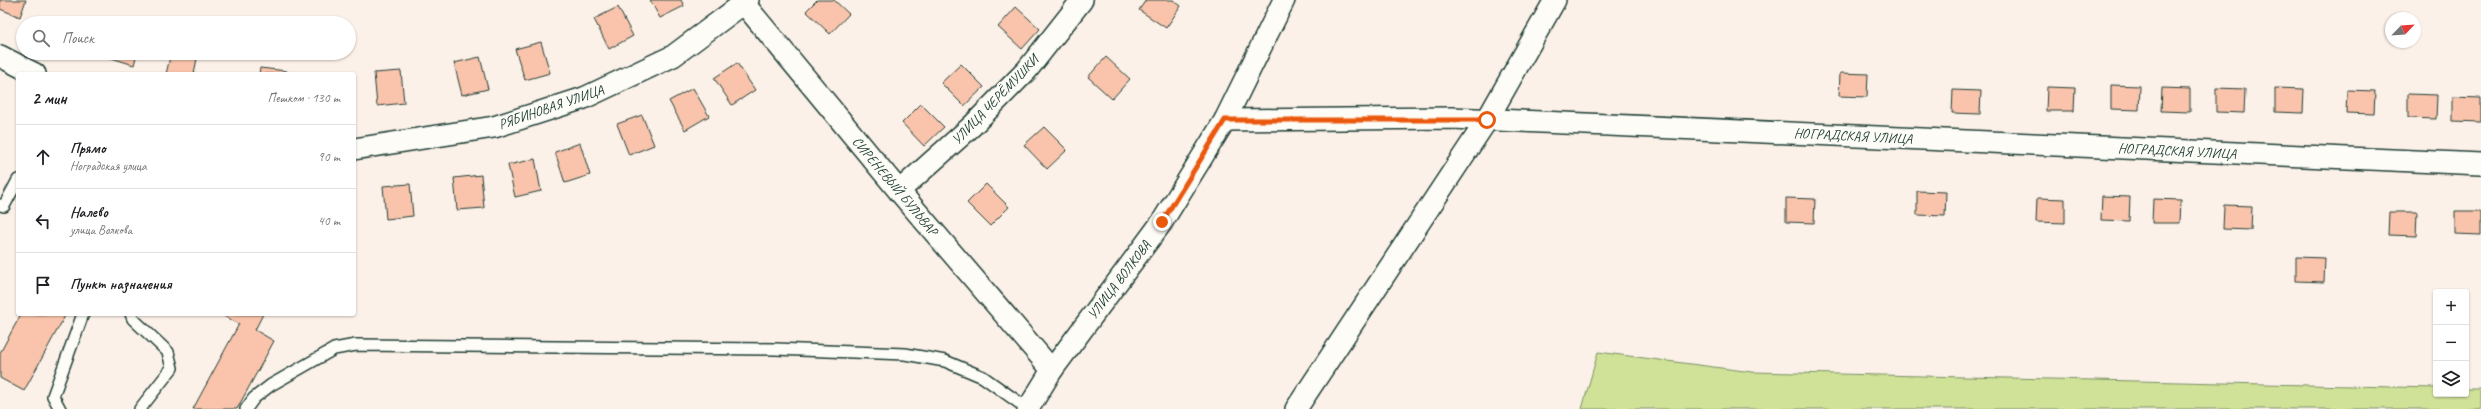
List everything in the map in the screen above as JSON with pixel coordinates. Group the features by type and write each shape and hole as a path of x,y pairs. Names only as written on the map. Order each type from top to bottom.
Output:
{"street":[{"name":"УЛИЦА ЧЕРЁМУШКИ","path":"899,192 972,126 1027,70 1082,0"},
{"name":"УЛИЦА ВОЛКОВА","path":"1028,409 1052,370 1162,222 1225,120 1284,0"},
{"path":"1296,409 1487,120 1555,0"},
{"name":"СИРЕНЕВЫЙ БУЛЬВАР","path":"744,1 899,192 1052,370"},
{"name":"РЯБИНОВАЯ УЛИЦА","path":"356,150 494,127 584,98 673,56 744,1"},
{"path":"0,56 31,72"},
{"name":"НОГРАДСКАЯ УЛИЦА","path":"1225,120 1487,120 2481,164"}],"lane":[{"path":"0,205 4,206 16,184"},
{"path":"60,409 53,396 82,316"},
{"path":"132,316 133,319 168,352 172,368 140,409"},
{"path":"246,409 254,398 271,385 334,349 356,345 775,349 905,354 945,361 983,377 1028,409"}],"green space":[{"path":"1598,352 1752,372 2433,388 2433,397 2469,397 2469,389 2481,389 2481,409 1582,409"}],"building":[{"path":"0,0 26,0 20,16 0,9"},
{"path":"650,0 681,0 684,6 660,18"},
{"path":"817,0 834,0 849,14 830,34 806,11"},
{"path":"1146,0 1173,0 1181,6 1166,28 1139,10"},
{"path":"618,7 633,36 609,49 594,19"},
{"path":"1016,7 1040,29 1022,49 998,27"},
{"path":"541,42 550,73 525,80 515,49"},
{"path":"480,57 488,89 462,95 454,63"},
{"path":"1106,57 1130,79 1112,99 1088,77"},
{"path":"118,60 135,60 134,65"},
{"path":"169,60 197,60 194,72 166,72"},
{"path":"737,63 755,90 732,105 714,78"},
{"path":"961,64 984,87 964,106 941,83"},
{"path":"260,68 287,71 287,72 259,72"},
{"path":"401,71 404,103 377,106 374,73"},
{"path":"1840,73 1868,74 1867,97 1839,96"},
{"path":"2111,85 2140,86 2139,110 2111,109"},
{"path":"2047,87 2075,88 2074,111 2046,111"},
{"path":"693,88 709,116 685,130 669,101"},
{"path":"2162,88 2190,89 2190,112 2161,111"},
{"path":"2216,88 2245,89 2244,113 2216,112"},
{"path":"2275,88 2304,89 2303,113 2275,112"},
{"path":"1953,90 1981,91 1980,114 1952,113"},
{"path":"2347,90 2375,91 2374,114 2346,113"},
{"path":"2408,94 2437,95 2436,119 2408,118"},
{"path":"2453,97 2481,98 2481,122 2453,121"},
{"path":"921,104 944,127 924,146 902,123"},
{"path":"642,115 654,145 629,155 617,124"},
{"path":"1044,127 1067,150 1047,169 1024,145"},
{"path":"580,143 590,175 565,183 555,152"},
{"path":"535,159 541,191 515,197 508,165"},
{"path":"481,175 484,208 457,210 454,178"},
{"path":"410,184 413,216 386,219 383,186"},
{"path":"986,184 1009,207 990,226 967,203"},
{"path":"1917,191 1946,192 1945,216 1917,215"},
{"path":"2102,196 2130,197 2129,221 2101,220"},
{"path":"1786,198 1815,199 1814,223 1786,222"},
{"path":"2037,198 2065,199 2065,223 2036,222"},
{"path":"2153,199 2181,200 2180,223 2152,223"},
{"path":"2224,205 2252,206 2251,230 2223,229"},
{"path":"2455,211 2481,211 2481,235 2455,234"},
{"path":"2389,212 2417,212 2416,236 2388,235"},
{"path":"2296,257 2325,258 2324,282 2296,281"},
{"path":"20,316 65,316 24,391 0,378 0,353"},
{"path":"224,316 262,316 255,330 274,341 237,409 193,409 239,324"}],"route":[{"path":"1162,222 1225,120 1452,118 1487,120"}]}
